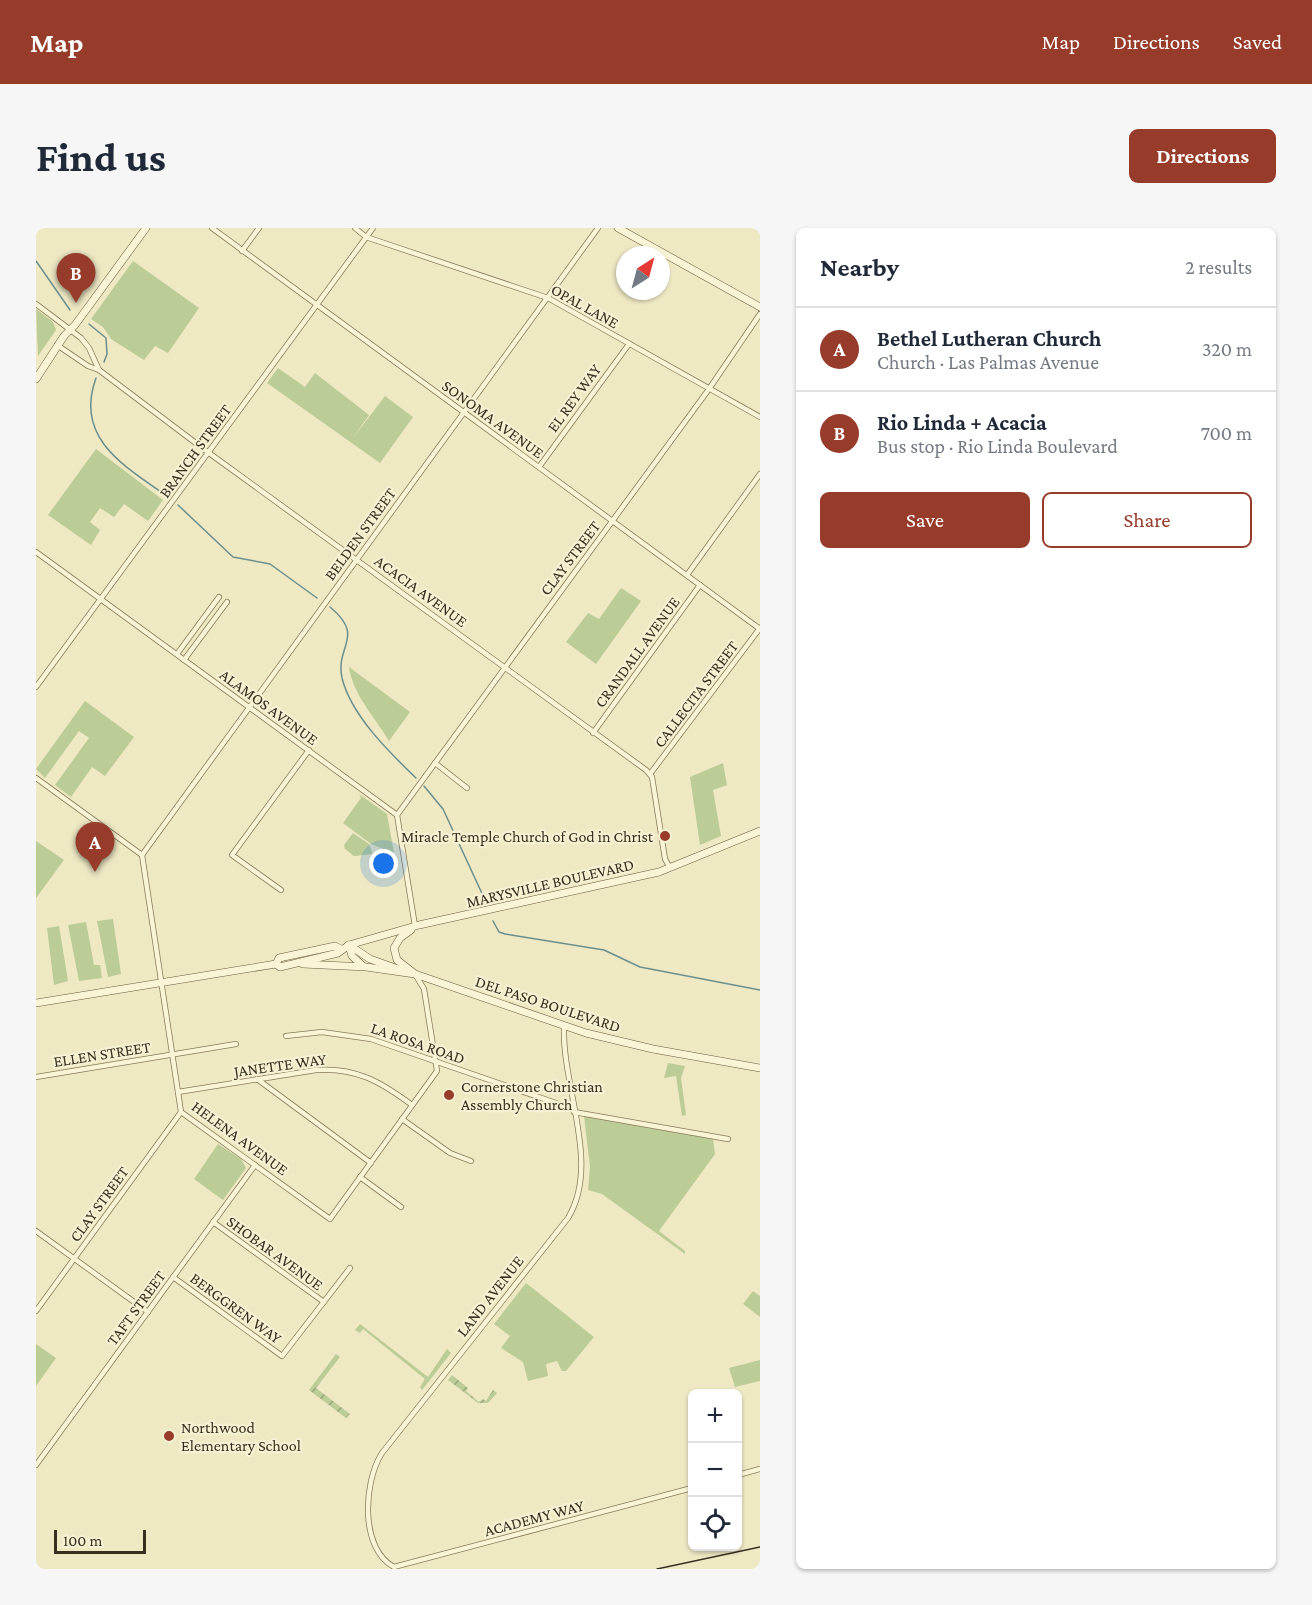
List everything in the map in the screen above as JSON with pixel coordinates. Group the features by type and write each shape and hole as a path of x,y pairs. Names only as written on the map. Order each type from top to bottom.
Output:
{"main road":[{"path":"36,379 57,345 146,228"},
{"path":"618,228 760,307"},
{"name":"MARYSVILLE BOULEVARD","path":"341,949 335,946 279,958 276,964 280,966 338,953 349,945 415,926 669,868 760,831"},
{"path":"415,926 400,938 394,948 397,960 415,974"},
{"path":"349,945 370,959 415,974"},
{"path":"349,945 352,956 366,967"},
{"path":"36,1003 276,964"},
{"name":"DEL PASO BOULEVARD","path":"291,964 366,967 415,974 564,1027 629,1044 760,1068"}],"street":[{"name":"SONOMA AVENUE","path":"212,228 760,629"},
{"path":"242,250 259,228"},
{"name":"OPAL LANE","path":"355,228 366,237 548,298 760,417"},
{"name":"BRANCH STREET","path":"36,687 372,228"},
{"name":"BELDEN STREET","path":"142,855 248,706 465,413 598,228"},
{"name":"ACACIA AVENUE","path":"36,304 70,329 89,348 99,370"},
{"name":"CLAY STREET","path":"397,815 503,666 709,389 760,314"},
{"name":"EL REY WAY","path":"539,467 629,344"},
{"name":"ACACIA AVENUE","path":"57,345 88,366 99,370 209,453 650,774"},
{"path":"687,575 760,474"},
{"name":"ALAMOS AVENUE","path":"36,552 397,815"},
{"name":"CRANDALL AVENUE","path":"593,732 700,585"},
{"path":"177,654 219,597"},
{"path":"184,660 226,602"},
{"path":"214,604 221,610"},
{"name":"CALLECITA STREET","path":"650,774 760,629"},
{"path":"281,890 232,855 309,750"},
{"path":"435,763 467,788"},
{"path":"650,774 664,859 669,868"},
{"path":"36,778 142,855"},
{"path":"397,815 415,926"},
{"name":"HELENA AVENUE","path":"142,855 181,1112 330,1219 360,1177"},
{"path":"401,1207 360,1177 437,1071 424,989 415,974"},
{"name":"LAND AVENUE","path":"384,1561 374,1536 367,1507 368,1489 375,1466 387,1446 572,1210 579,1193 583,1174 564,1043 564,1027"},
{"name":"LA ROSA ROAD","path":"286,1036 322,1032 355,1035 436,1061 574,1111 728,1139"},
{"path":"172,1056 236,1044"},
{"name":"ELLEN STREET","path":"36,1077 172,1056"},
{"name":"JANETTE WAY","path":"178,1092 316,1070 351,1071 381,1082 412,1105"},
{"path":"257,1079 371,1163"},
{"name":"CLAY STREET","path":"36,1311 181,1112"},
{"path":"402,1119 450,1153 471,1161"},
{"name":"TAFT STREET","path":"37,1462 255,1165"},
{"name":"SHOBAR AVENUE","path":"213,1222 324,1302"},
{"path":"36,1231 148,1312"},
{"name":"BERGGREN WAY","path":"174,1277 282,1356 350,1268"},
{"path":"742,1474 760,1469"},
{"name":"ACADEMY WAY","path":"384,1561 394,1567 688,1489"}],"green space":[{"path":"133,261 199,308 168,353 155,346 144,360 111,339 103,327 91,319"},
{"path":"36,309 53,322 56,330 38,356"},
{"path":"278,368 305,387 315,373 369,415 353,438 385,396 413,417 380,463 267,383"},
{"path":"96,449 163,500 148,521 124,504 114,517 100,508 90,522 100,530 91,545 48,515"},
{"path":"621,588 641,601 596,664 566,642 588,613 599,619"},
{"path":"349,667 410,712 389,741 355,687"},
{"path":"85,701 134,737 105,776 92,767 71,797 55,785 89,738 79,731 45,778 36,769"},
{"path":"723,763 727,785 713,790 721,836 700,845 690,777"},
{"path":"359,794 387,814 394,853 371,844 343,823 361,798"},
{"path":"353,833 369,844 373,854 354,856 345,849 344,845"},
{"path":"36,841 64,860 36,898"},
{"path":"113,919 121,974 108,977 97,921"},
{"path":"86,922 94,965 100,965 102,978 79,981 68,925"},
{"path":"59,926 68,981 54,985 47,928"},
{"path":"668,1063 685,1066 681,1078 686,1115 682,1116 676,1076 664,1078"},
{"path":"584,1116 713,1139 715,1154 659,1231 685,1251 685,1254 602,1194 588,1190 590,1167"},
{"path":"218,1144 241,1159 246,1168 223,1200 194,1179"},
{"path":"526,1283 594,1337 566,1371 562,1371 557,1361 546,1364 548,1376 528,1381 523,1362 501,1348 510,1336 494,1324"},
{"path":"753,1291 760,1296 760,1317 743,1304"},
{"path":"360,1324 428,1377 447,1349 451,1353 422,1390 420,1387 425,1379 363,1329 360,1333 355,1330"},
{"path":"36,1344 56,1358 36,1386"},
{"path":"336,1354 340,1357 316,1388 350,1414 346,1418 309,1390"},
{"path":"760,1360 760,1381 735,1387 729,1368"},
{"path":"452,1375 468,1388 466,1391 479,1402 483,1399 486,1401 493,1390 497,1393 488,1403 478,1403 448,1380"}],"waterway":[{"path":"36,261 70,310"},
{"path":"89,324 106,338 107,354 104,362"},
{"path":"96,378 91,399 92,418 97,434 120,461 167,496"},
{"path":"178,505 233,557 270,564 317,598"},
{"path":"330,607 341,617 348,634 341,667 342,678 354,706 372,732 416,778"},
{"path":"424,786 443,809 485,900"},
{"path":"493,921 499,932 505,934 604,950 640,967 760,990"}],"tram line":[{"path":"657,1569 760,1547"}],"place":[{"name":"Rio Linda + Acacia","path":"76,303"},
{"name":"Miracle Temple Church of God in Christ","path":"665,836"},
{"name":"Bethel Lutheran Church","path":"95,872"},
{"name":"Cornerstone Christian Assembly Church","path":"449,1095"},
{"name":"Northwood Elementary School","path":"169,1436"}]}
